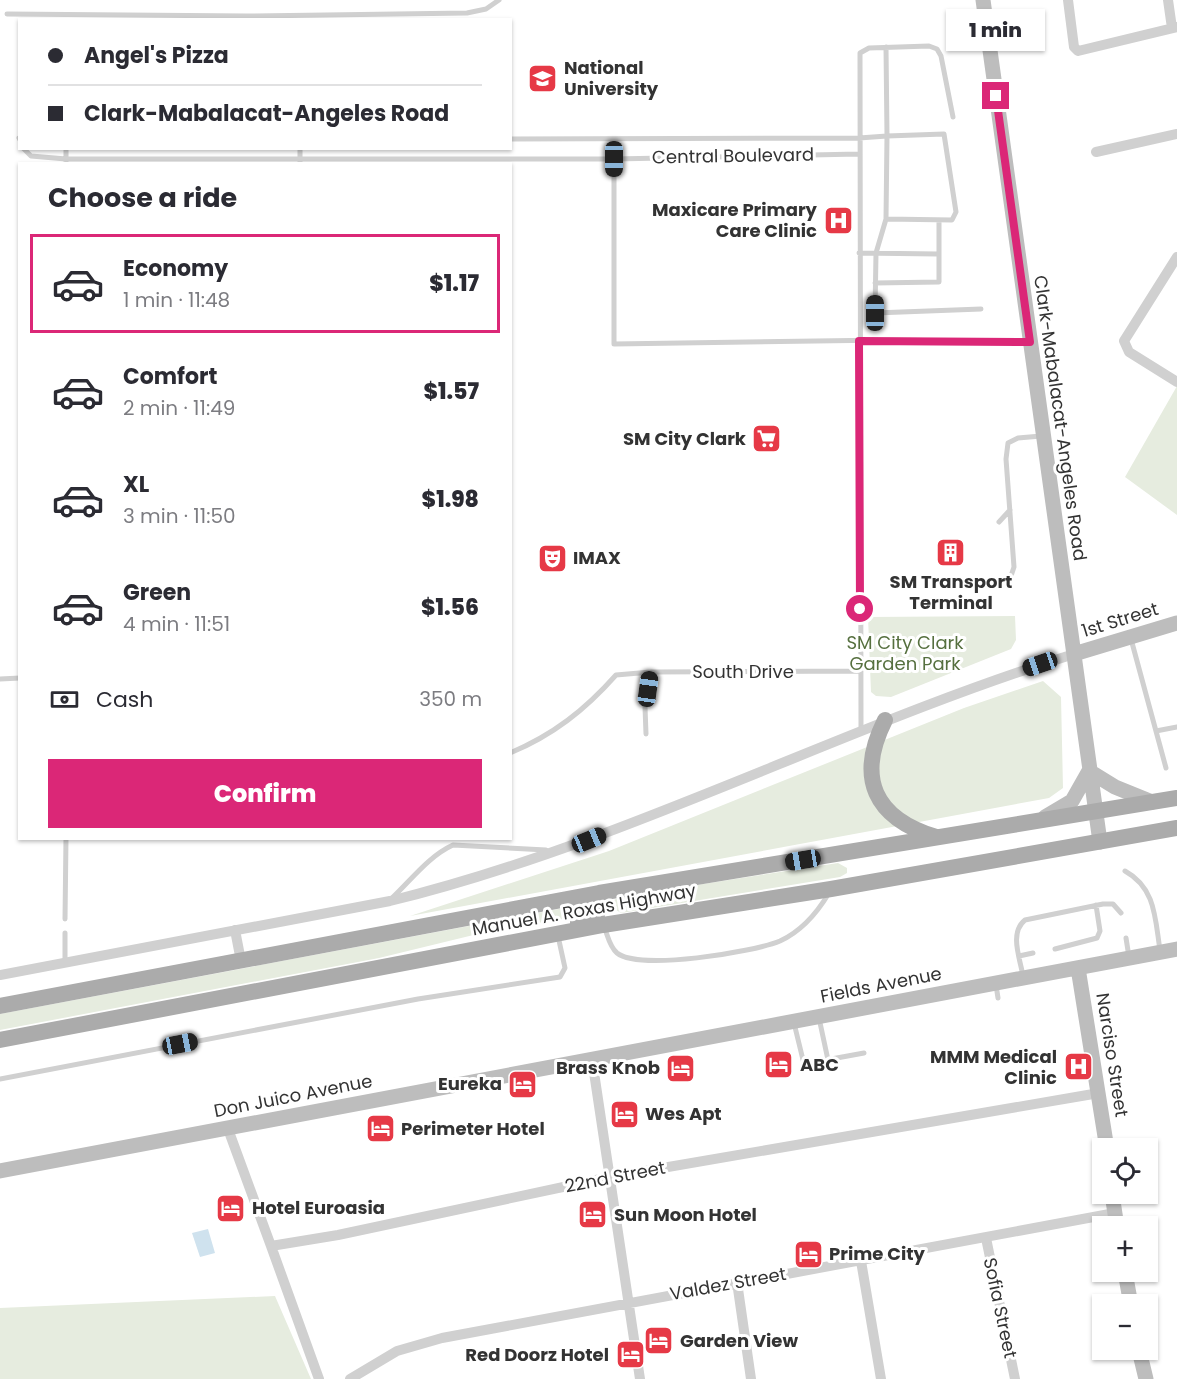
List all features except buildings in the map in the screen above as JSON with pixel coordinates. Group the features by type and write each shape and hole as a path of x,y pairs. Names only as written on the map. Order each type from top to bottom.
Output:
{"main road":[{"name":"Clark-Mabalacat-Angeles Road","path":"982,0 1100,842"},
{"name":"1st Street","path":"1074,654 1177,623"},
{"path":"885,720 875,740 870,762 881,803 892,818 915,831 939,838"},
{"path":"1036,822 1072,801 1089,771 1115,787 1152,802"},
{"name":"Manuel A. Roxas Highway","path":"0,1006 577,897 1177,798"},
{"name":"Manuel A. Roxas Highway","path":"0,1040 558,933 831,889 1177,828"},
{"path":"433,957 444,949 596,918 598,910 594,902 577,897"},
{"name":"Fields Avenue","path":"592,1059 819,1016 996,991 1023,978 1177,950"},
{"name":"Narciso Street","path":"1078,968 1105,1138"},
{"name":"Don Juico Avenue","path":"0,1171 592,1059"},
{"path":"1141,1360 1146,1379"}],"street":[{"path":"1068,0 1074,47 1083,51 1175,27 1168,0"},
{"path":"1096,152 1177,134"},
{"path":"1177,256 1124,341 1129,352 1177,382"},
{"path":"0,975 390,901 452,886 560,851 885,720 1074,654"},
{"path":"236,930 241,960"},
{"path":"592,1059 640,1379"},
{"name":"22nd Street","path":"271,1246 338,1235 610,1177 1099,1093"},
{"path":"228,1129 319,1379"},
{"name":"Valdez Street","path":"350,1379 376,1361 419,1343 629,1301 986,1238 1092,1223"},
{"name":"Sofia Street","path":"986,1238 1015,1379"},
{"path":"861,1261 881,1379"},
{"path":"737,1282 752,1379"}],"lane":[{"path":"7,14 247,16 467,13 486,9 499,0"},
{"path":"861,730 860,53 869,48 886,47 929,46 937,49 942,56 953,117"},
{"path":"886,47 886,219 876,253 875,313 981,309"},
{"name":"Central Boulevard","path":"512,139 860,138 937,133 946,137 956,212 952,220 939,220"},
{"path":"614,139 614,344 859,341 1030,342"},
{"name":"Central Boulevard","path":"24,150 31,156 66,161 614,159 860,154"},
{"path":"875,283 939,282 939,220 886,219"},
{"path":"860,253 939,254"},
{"path":"1003,584 1011,579 1014,567 1006,459 1008,443 1018,438 1043,436"},
{"path":"999,522 1010,510"},
{"path":"1131,636 1166,768"},
{"name":"South Drive","path":"512,752 565,724 589,705 616,675 651,672 860,671"},
{"path":"646,734 645,707 651,672"},
{"path":"0,679 18,678"},
{"path":"1156,731 1177,727"},
{"path":"65,918 66,840"},
{"path":"390,901 435,855 453,845 560,851"},
{"path":"1125,871 1139,881 1150,895 1161,952"},
{"path":"603,925 611,945 626,958 662,962 693,958 780,941 816,914 831,889"},
{"path":"1023,978 1017,930 1025,920 1096,905 1113,904 1121,913"},
{"path":"1055,949 1097,938 1100,931 1096,905"},
{"path":"64,963 65,933"},
{"path":"0,1079 418,999 560,977 565,968 558,933"},
{"path":"1126,938 1129,958"},
{"path":"1019,956 1033,954"},
{"path":"819,1016 828,1060"},
{"path":"794,1021 804,1064 864,1053"}],"green space":[{"path":"1177,386 1177,515 1125,477"},
{"name":"SM City Clark Garden Park","path":"1015,616 1016,640 1011,649 891,697 876,696 871,692 868,617"},
{"path":"1043,681 1061,697 1063,788 1049,798 410,916 609,851 964,708"},
{"path":"838,863 847,868 847,873 840,877 621,913 613,908 614,900 620,897"},
{"path":"575,906 583,910 576,917 494,930 379,958 0,1030 0,1014"},
{"path":"275,1296 311,1379 0,1379 0,1308"}],"water":[{"path":"208,1229 215,1253 200,1257 192,1233"}],"place":[{"name":"National University","path":"543,78"},
{"name":"Maxicare Primary Care Clinic","path":"838,220"},
{"name":"SM City Clark","path":"767,439"},
{"name":"SM Transport Terminal","path":"951,553"},
{"name":"IMAX","path":"552,558"},
{"name":"ABC","path":"779,1065"},
{"name":"MMM Medical Clinic","path":"1078,1067"},
{"name":"Brass Knob","path":"681,1068"},
{"name":"Eureka","path":"523,1084"},
{"name":"Wes Apt","path":"624,1114"},
{"name":"Perimeter Hotel","path":"380,1129"},
{"name":"Hotel Euroasia","path":"231,1208"},
{"name":"Sun Moon Hotel","path":"593,1215"},
{"name":"Prime City","path":"808,1254"},
{"name":"Garden View","path":"659,1341"},
{"name":"Red Doorz Hotel","path":"630,1355"}],"route":[{"path":"860,609 859,341 997,340 1030,342 996,96"}]}
